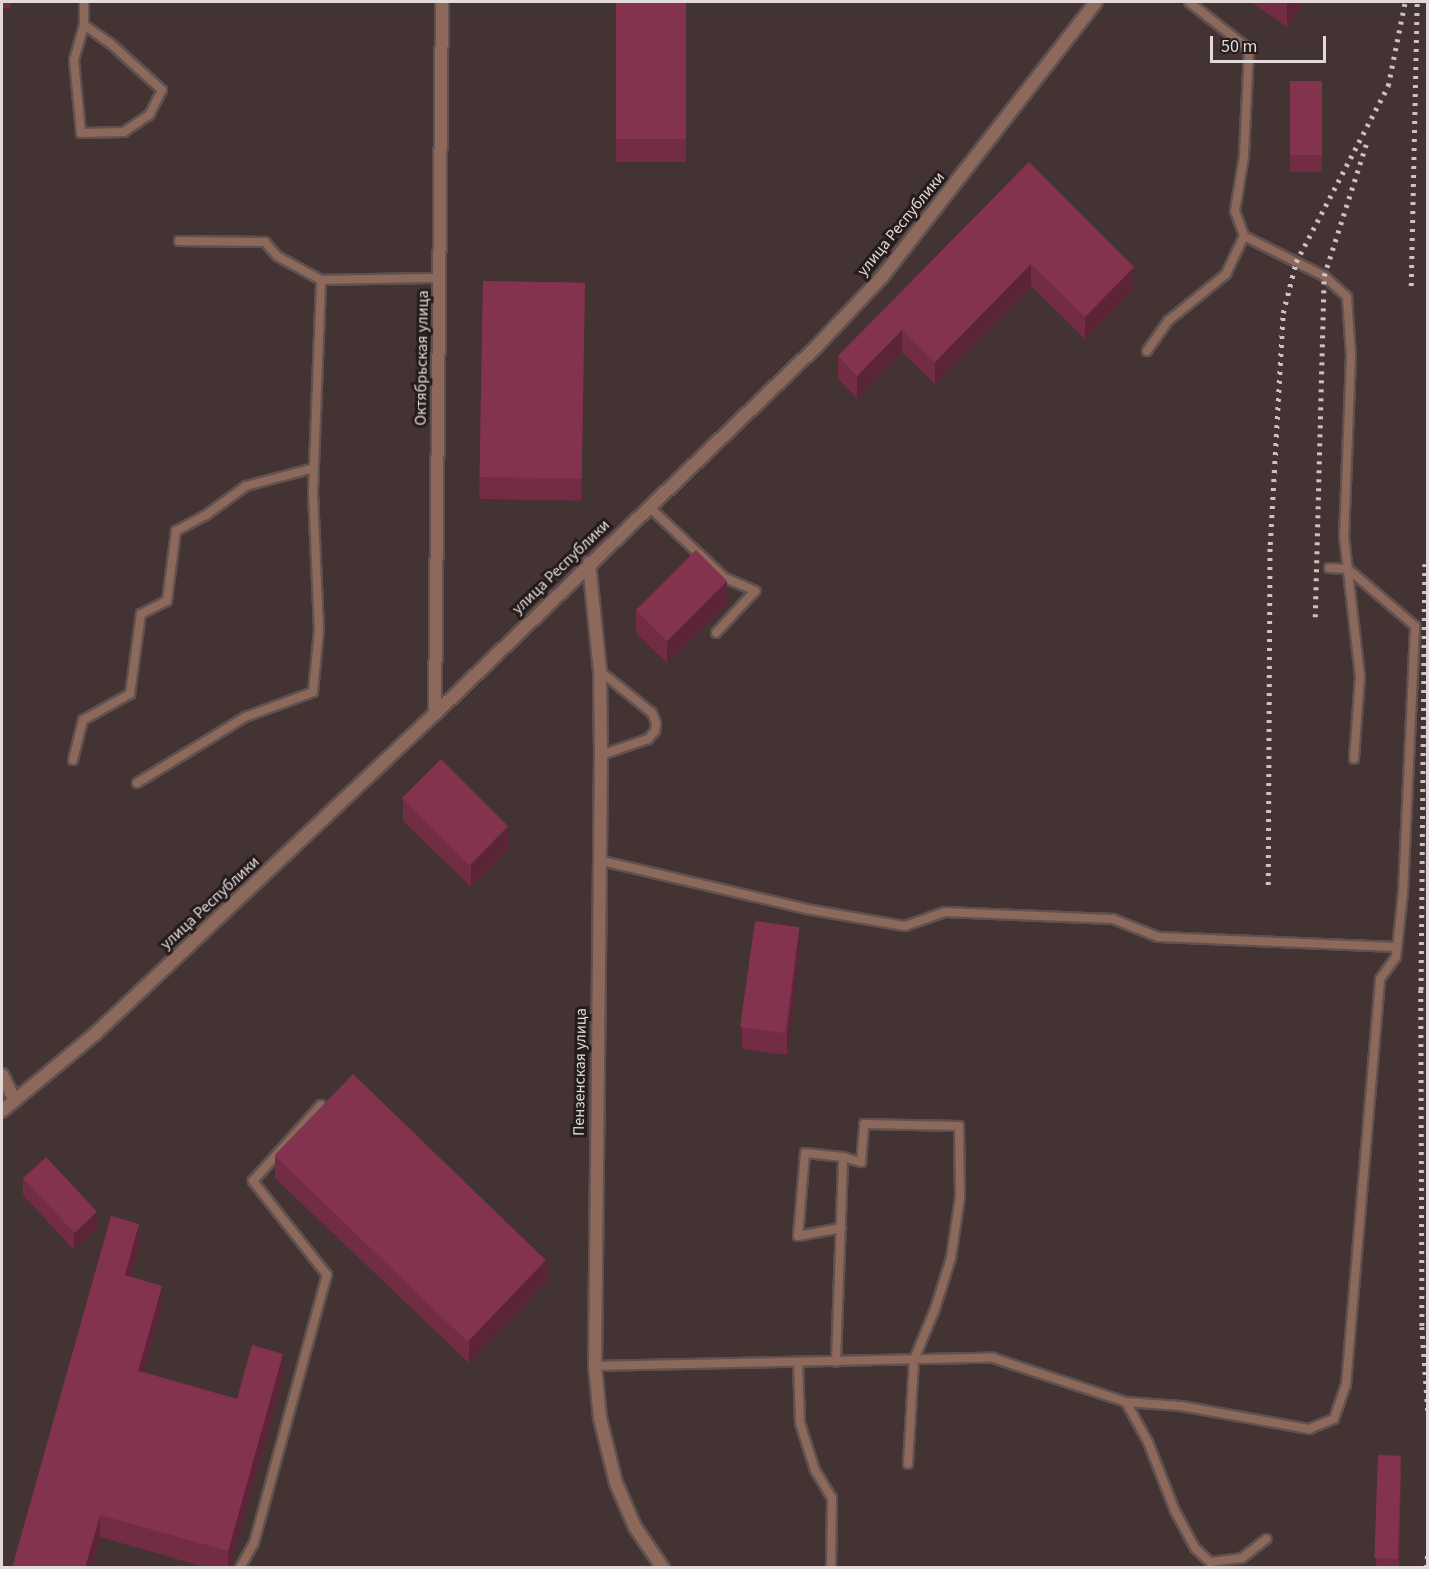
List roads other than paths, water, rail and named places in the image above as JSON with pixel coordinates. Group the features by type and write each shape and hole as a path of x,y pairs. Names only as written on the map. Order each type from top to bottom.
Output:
{"street":[{"name":"Октябрьская улица","path":"435,714 442,2"},
{"name":"улица Республики","path":"2,1111 95,1034 435,714 648,506 817,346 882,277 1096,2"},
{"name":"Пензенская улица","path":"589,563 600,671 601,754 598,860 596,1366 600,1419 616,1483 635,1527 663,1568"},
{"path":"2,1075 14,1099"}],"lane":[{"path":"84,2 84,25 74,60 81,133 124,132 149,115 162,90 110,43 84,25"},
{"path":"1189,2 1249,49 1244,156 1235,211 1244,236 1324,276 1347,297 1351,356 1344,536 1360,677 1354,759"},
{"path":"1147,351 1168,321 1226,274 1244,236"},
{"path":"179,241 265,242 277,256 321,280 439,278"},
{"path":"137,783 245,717 313,692 319,630 314,468 321,280"},
{"path":"73,760 83,720 130,694 141,614 167,601 176,531 206,515 246,486 314,468"},
{"path":"648,506 725,578 755,591 716,633"},
{"path":"596,1366 993,1358 1126,1402 1181,1406 1309,1429 1334,1419 1346,1385 1380,979 1396,957 1403,893 1415,626 1348,569 1329,568"},
{"path":"600,671 652,713 656,723 656,731 648,739 601,754"},
{"path":"598,860 812,910 905,926 945,912 1113,919 1158,937 1397,947"},
{"path":"240,1568 254,1543 327,1275 253,1181 321,1105"},
{"path":"841,1228 798,1236 805,1153 843,1157 861,1162 864,1124 959,1126 960,1197 951,1258 936,1309 914,1360 908,1464"},
{"path":"836,1362 843,1157"},
{"path":"798,1362 800,1423 815,1470 832,1498 831,1568"},
{"path":"1126,1402 1148,1442 1175,1511 1195,1548 1210,1562 1242,1558 1266,1539"}],"railway":[{"path":"1268,885 1270,545 1283,313 1296,262 1388,86 1405,2"},
{"path":"1411,286 1417,2"},
{"path":"1315,617 1324,276 1366,144"},
{"path":"1425,564 1421,990 1422,1327 1428,1411"},
{"path":"1426,1568 1428,1550"}]}
